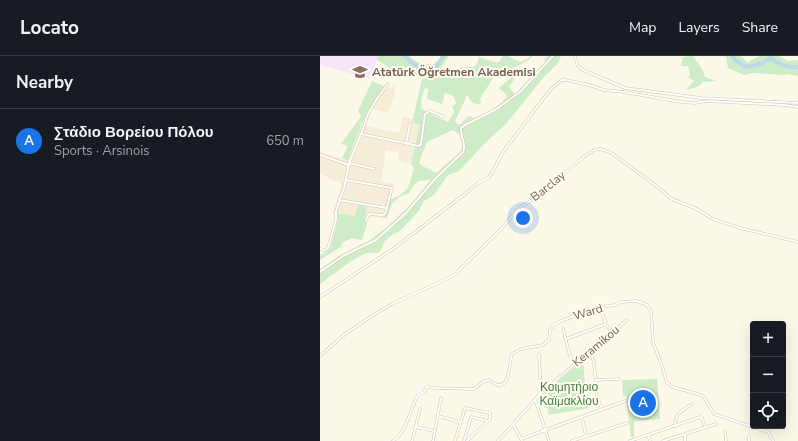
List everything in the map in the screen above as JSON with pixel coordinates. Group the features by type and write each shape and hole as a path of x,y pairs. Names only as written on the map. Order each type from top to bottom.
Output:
{"street":[{"path":"320,272 343,256 376,240 406,212 435,179 463,152 465,149 461,128 496,110 520,92 552,56"},
{"path":"575,56 577,64 581,69 625,88 701,98 798,103"},
{"path":"320,297 393,249 484,179 489,177 504,152 551,88 562,80 589,85 604,90 681,102 715,102 798,107"},
{"path":"320,249 327,250 336,220 336,211 346,180 349,164 368,114 388,84"},
{"path":"361,134 416,147 421,144 425,114 430,111 444,117"},
{"path":"406,144 410,124"},
{"name":"Barclay","path":"320,356 345,334 375,314 392,304 453,276 499,231 520,207 542,194 582,158 594,150 600,149 610,152 672,199 697,209 713,219 740,228 798,242"},
{"path":"320,155 349,164 374,169"},
{"path":"346,180 391,187 392,190 387,208 383,215 369,214 366,220"},
{"path":"339,200 387,208"},
{"name":"Ward","path":"393,441 403,430 418,395 424,392 426,388 474,389 483,382 489,380 497,385 502,385 507,378 512,354 521,349 543,345 546,343 553,325 589,310 621,302 634,301 644,304 650,311 653,342 667,383 673,388 701,395 704,397 714,414 768,432 774,441"},
{"path":"602,313 606,324 612,333"},
{"name":"Keramikou","path":"499,440 535,399 627,320"},
{"path":"566,339 606,324"},
{"path":"563,329 570,356 576,363"},
{"path":"590,352 594,360 597,397 602,410"},
{"path":"539,354 541,394"},
{"path":"596,380 619,379"},
{"path":"433,441 441,398"},
{"path":"535,399 550,441"},
{"path":"513,424 521,440 625,401"},
{"path":"676,426 674,421 675,417 692,404"},
{"path":"455,441 465,407 490,413 488,421 466,441"},
{"path":"412,441 420,410"},
{"path":"438,416 460,422"},
{"path":"466,441 471,417 488,421"},
{"path":"630,441 701,417 705,427"},
{"path":"582,418 586,436"},
{"path":"572,441 627,423"},
{"path":"663,441 716,424"},
{"path":"416,427 435,431"},
{"path":"725,432 726,441"},
{"path":"685,434 685,441"},
{"path":"648,435 650,441"}],"shaded area":[{"name":"Atatürk Öğretmen Akademisi","path":"320,56 378,56 371,79 320,65"},
{"path":"395,85 394,98 388,113 372,109 386,89"},
{"path":"403,117 413,119 412,123 420,125 411,164 398,161 399,152 386,150 381,182 395,184 384,218 365,216 358,205 355,216 333,212 342,184 320,174 320,152 348,160 361,125 399,133"}],"green space":[{"path":"378,56 409,56 417,62 432,65 440,59 440,56 448,56 439,70 412,77 391,76 390,68 377,60"},
{"path":"503,56 508,56 520,62 530,56 533,56 529,60 493,78 480,99 481,103 476,104 466,95 455,121 458,124 461,124 467,117 471,116 473,118 492,110 500,104 507,97 506,94 499,88 519,71 520,74 516,76 509,87 515,94 546,61 544,60 548,56 561,56 558,63 543,78 506,124 484,144 459,171 448,175 434,195 424,201 418,212 401,230 389,237 384,242 378,253 366,253 351,261 320,284 320,269 342,254 370,240 388,226 411,204 432,178 430,180 419,181 414,185 409,193 399,197 392,204 387,218 384,218 390,199 398,197 407,189 414,168 411,164 420,125 412,123 422,79 458,68 476,66 479,57 498,63","holes":["425,88 428,89 427,99 442,104 445,93 452,95 456,104 452,106 454,112 448,122 421,108 422,96","453,130 459,134 463,147 459,153 436,173 421,165 419,162 427,142"]},
{"path":"693,56 702,69 705,77 716,81 703,82 699,86 688,90 687,88 694,81 688,77 690,74 688,66 681,66 683,57"},
{"path":"722,56 741,56 747,62 760,56 779,56 788,61 798,60 798,76 787,74 753,73 744,75 728,68 726,57"},
{"path":"372,81 384,86 361,125 348,160 342,158 348,146 341,144 361,116 358,111"},
{"path":"358,205 367,207 365,216 367,224 362,240 352,238 342,243 341,247 320,260 320,255 330,249 338,220 337,213 355,216"},
{"name":"Κοιμητήριο Καϊμακλίου","path":"583,361 586,395 588,396 589,408 549,415 544,392"},
{"path":"657,379 660,419 634,421 634,437 631,437 626,396 623,396 622,380"}],"waterway":[{"path":"405,56 410,61 426,68 433,68 436,66 443,56"},
{"path":"733,56 735,60 746,67 760,64 770,58 783,66 798,67"}],"place":[{"name":"Atatürk Öğretmen Akademisi","path":"360,72"},
{"name":"Στάδιο Βορείου Πόλου","path":"643,403"}]}
